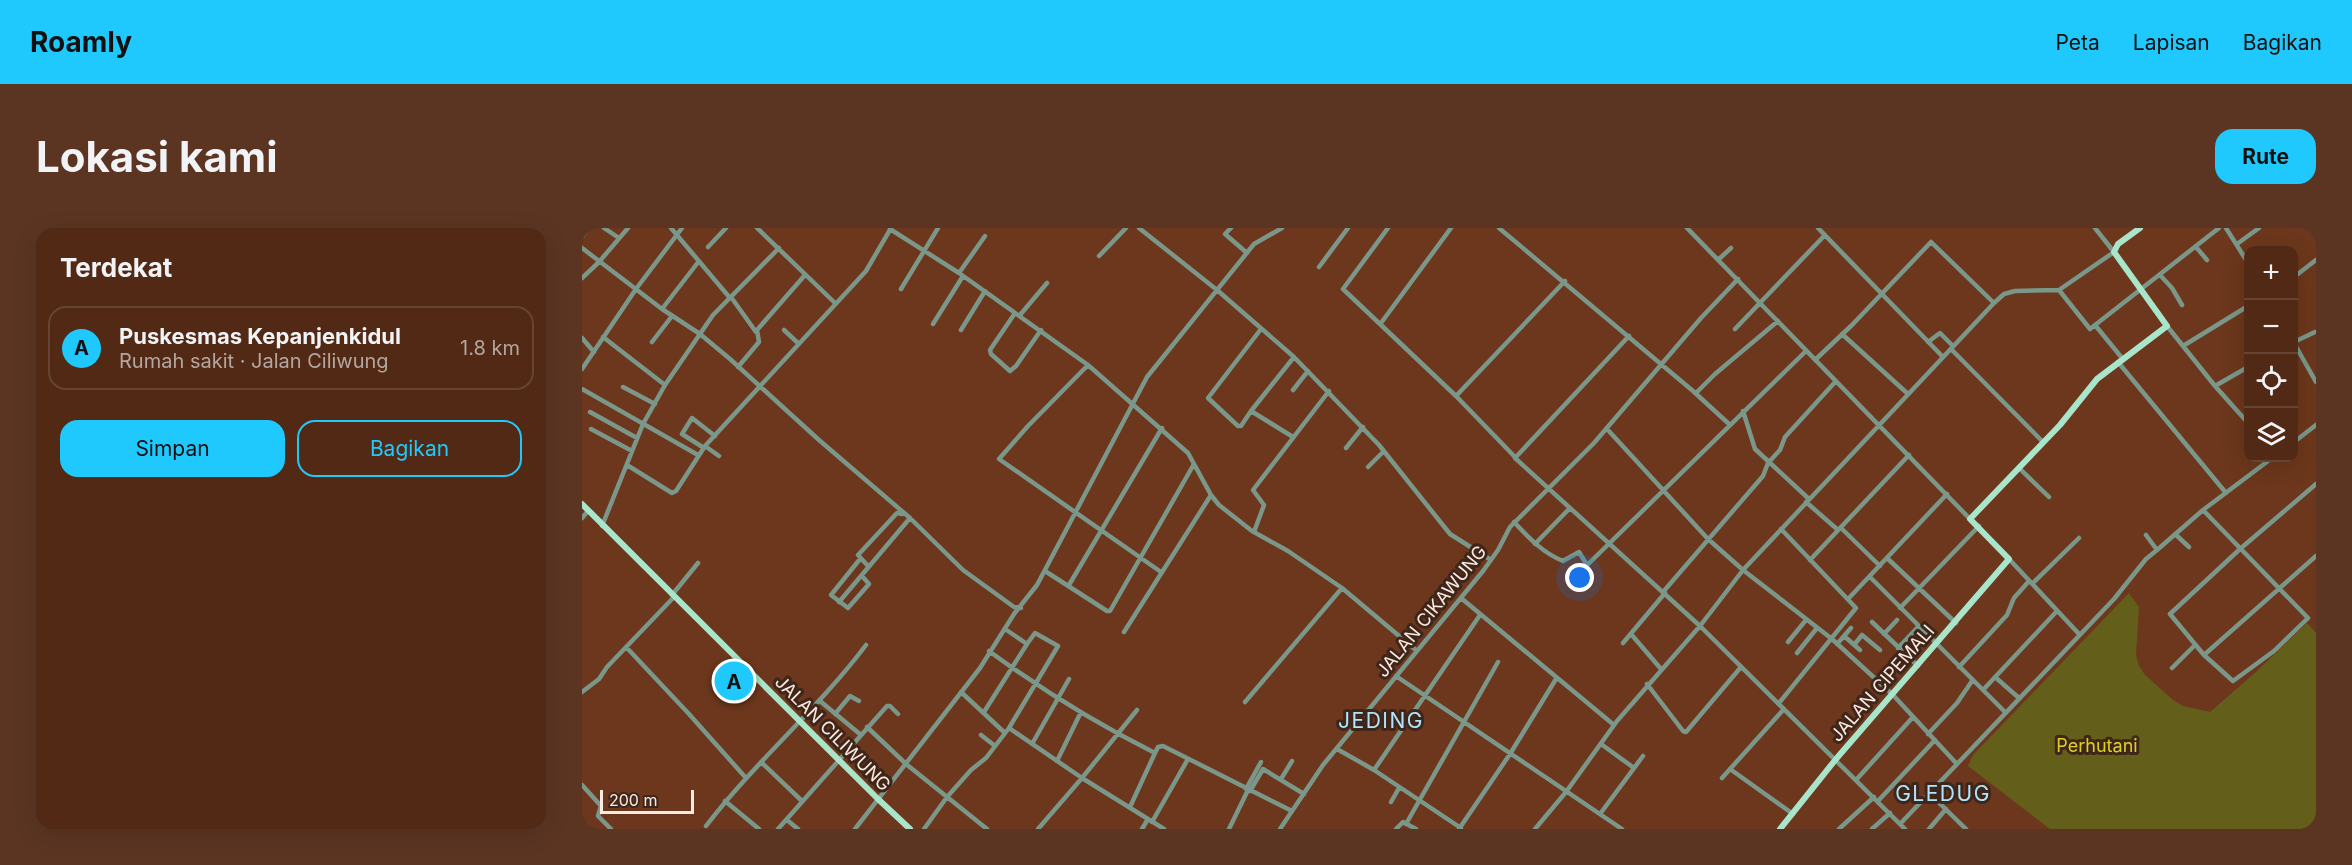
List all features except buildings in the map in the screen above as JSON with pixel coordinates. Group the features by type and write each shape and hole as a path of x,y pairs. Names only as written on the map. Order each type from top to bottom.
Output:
{"main road":[{"path":"2009,559 1970,519 2066,418 2094,381 2167,326 2114,252 2118,244 2140,228"},
{"name":"JALAN CILIWUNG","path":"582,504 910,829"},
{"name":"JALAN CIPEMALI","path":"1780,829 1836,759 2009,559"}],"street":[{"path":"582,237 588,228"},
{"path":"604,228 619,238"},
{"path":"582,278 628,228"},
{"path":"670,228 731,297 760,339 738,367"},
{"path":"582,369 636,289 682,228"},
{"path":"708,247 726,228"},
{"path":"758,228 835,303"},
{"path":"899,228 901,235"},
{"path":"901,289 938,228"},
{"path":"1098,256 1126,228"},
{"path":"1139,228 1217,290 1294,357 1363,427 1450,534 1491,560"},
{"path":"1219,228 1246,253"},
{"path":"1226,234 1231,228"},
{"path":"855,829 980,668 989,651 1045,571 1133,402 1161,357 1246,253 1257,242 1282,228"},
{"path":"1319,267 1348,228"},
{"path":"1388,228 1343,289 1456,396 1548,490 1610,543 1700,626 1905,829"},
{"path":"1381,323 1451,228"},
{"path":"1499,228 1565,281 1729,424"},
{"path":"1818,228 1943,357"},
{"path":"1535,829 1566,792 1614,725 1647,684 1700,626 1743,570 1994,303 2011,291 2059,290 2114,252 2096,228"},
{"path":"2059,290 2089,328 2142,290 2220,228"},
{"path":"2226,228 2244,256"},
{"path":"2237,244 2259,228"},
{"path":"627,465 674,493 698,455 871,265 889,229 961,274 1088,365 1133,402 1188,453 1219,506 1254,532 1288,551 1342,588 1417,651"},
{"path":"1689,229 1970,519"},
{"path":"1735,328 1825,235"},
{"path":"933,324 985,236"},
{"path":"1815,360 1931,242 1994,303"},
{"path":"2196,247 2207,260"},
{"path":"582,248 662,309 700,334 909,519 963,570 1014,607 1021,608"},
{"path":"602,526 643,424 666,385 713,315 778,248"},
{"path":"1719,260 1731,248"},
{"path":"662,309 699,261"},
{"path":"2298,274 2312,263"},
{"path":"756,332 805,274"},
{"path":"2160,276 2172,288 2182,305"},
{"name":"JALAN CIKAWUNG","path":"1280,829 1323,765 1491,560 1507,530 1607,429 1701,318 1738,279"},
{"path":"1456,396 1565,281"},
{"path":"1041,330 1016,366 1010,370 990,350 1018,314 1047,283"},
{"path":"961,330 985,291"},
{"path":"2183,346 2244,308"},
{"path":"652,342 672,316"},
{"path":"1696,393 1714,374 1778,321"},
{"path":"2095,325 2120,360 2226,493"},
{"path":"2167,326 2244,419"},
{"path":"1261,328 1208,398 1238,426 1241,426 1294,357"},
{"path":"784,330 799,344"},
{"path":"2298,340 2315,332"},
{"path":"1928,342 1940,333 2043,442"},
{"path":"1842,334 1908,394"},
{"path":"1515,457 1629,336"},
{"path":"603,337 666,385"},
{"path":"582,338 597,347"},
{"path":"2298,349 2316,382"},
{"path":"1578,574 1806,351"},
{"path":"1088,365 1020,434 999,459 1161,572"},
{"path":"2215,386 2244,369"},
{"path":"1293,390 1308,371"},
{"path":"1623,643 1763,476 1768,463 1780,450 1789,432 1836,381"},
{"path":"623,387 655,404"},
{"path":"582,389 698,455"},
{"path":"1254,532 1264,505 1253,490 1329,391"},
{"path":"1251,411 1293,437"},
{"path":"1743,411 1752,436 1753,447 1880,566"},
{"path":"590,412 637,438"},
{"path":"677,443 695,412"},
{"path":"692,418 715,436"},
{"path":"2298,439 2316,425"},
{"path":"1346,448 1363,427"},
{"path":"591,429 632,451"},
{"path":"1069,585 1162,429"},
{"path":"1607,429 1708,539 1743,570 1832,639 1893,695 1956,763"},
{"path":"682,434 719,456"},
{"path":"1368,467 1384,451"},
{"path":"1810,560 1909,455"},
{"path":"1900,824 2114,599 2157,550 2203,510 2267,462"},
{"path":"1045,571 1109,611 1194,464"},
{"path":"2019,468 2049,497"},
{"path":"2203,510 2240,549 2308,618 2274,651 2232,681 2204,655 2170,614 2240,549 2316,484"},
{"path":"1849,598 1947,494"},
{"path":"1124,632 1211,495"},
{"path":"1535,544 1570,508"},
{"path":"582,518 588,511"},
{"path":"861,576 869,584 846,608 831,593 859,560 858,555 897,513 900,512 909,519"},
{"path":"839,602 909,519"},
{"path":"1514,522 1549,555 1561,561 1579,552 1587,565"},
{"path":"1900,608 1979,526"},
{"path":"1779,703 1856,609 1849,598 1781,529"},
{"path":"2175,534 2189,547"},
{"path":"2146,535 2157,550"},
{"path":"1959,667 2007,615 2014,598 2079,538"},
{"path":"2204,655 2316,556"},
{"path":"1887,558 1956,623"},
{"path":"2009,559 2079,634"},
{"path":"859,560 867,567"},
{"path":"582,692 599,679 608,666 627,648 673,596 698,563"},
{"path":"1870,577 2005,712"},
{"path":"1245,702 1342,588"},
{"path":"1461,598 1614,725"},
{"path":"1014,607 1014,614"},
{"path":"1983,690 2057,611"},
{"path":"1374,770 1480,615"},
{"path":"1788,642 1806,620"},
{"path":"1884,634 1897,620"},
{"path":"1872,622 1918,666"},
{"path":"1899,648 1918,627"},
{"path":"1797,653 1817,628"},
{"path":"1837,644 1851,628"},
{"path":"1005,629 1027,644"},
{"path":"924,829 947,797 1009,728 1058,646 1035,633 984,712"},
{"path":"1631,634 1661,669"},
{"path":"1854,645 1862,635 1880,650"},
{"path":"1844,636 1860,650"},
{"path":"706,826 725,801 820,701 866,645"},
{"path":"2172,668 2195,645"},
{"path":"627,648 746,778"},
{"path":"989,651 1058,699 1155,753"},
{"path":"1406,824 1498,662"},
{"path":"1647,684 1686,732 1741,667"},
{"path":"1396,676 1622,829"},
{"path":"1995,677 2019,698"},
{"path":"1032,744 1069,679"},
{"path":"1337,749 1374,770 1461,828 1556,679"},
{"path":"1928,734 1957,703 1972,681"},
{"path":"961,692 1005,733"},
{"path":"835,714 850,696 859,700"},
{"path":"820,701 861,735"},
{"path":"778,829 888,705 898,714"},
{"path":"1722,778 1784,709"},
{"path":"1038,829 1137,710"},
{"path":"1057,761 1080,712"},
{"path":"1856,780 1913,717"},
{"path":"867,727 906,764 987,829"},
{"path":"1009,728 1082,778 1164,829"},
{"path":"981,735 995,746"},
{"path":"1839,829 1876,799 1935,740"},
{"path":"1601,744 1635,768"},
{"path":"1130,807 1158,747 1163,746 1292,812"},
{"path":"1600,814 1643,756"},
{"path":"1142,829 1150,821 1188,759"},
{"path":"1281,779 1292,761"},
{"path":"761,762 802,801"},
{"path":"1229,829 1261,762"},
{"path":"1248,790 1263,769 1304,794"},
{"path":"1730,769 1792,814"},
{"path":"582,785 601,806 598,816 611,829"},
{"path":"1391,802 1399,788"},
{"path":"1929,793 1963,828"},
{"path":"725,801 759,829"},
{"path":"1929,829 1946,809"},
{"path":"1872,829 1890,813"},
{"path":"787,820 798,829"},
{"path":"1396,829 1401,822 1416,829"}],"green space":[{"name":"Perhutani","path":"2129,593 2139,607 2136,655 2145,675 2183,706 2210,712 2307,623 2316,633 2316,829 2050,829 1968,766 1973,755"}],"place":[{"name":"Puskesmas Kepanjenkidul","path":"734,681"}],"district":[{"name":"JEDING","path":"1381,720"},
{"name":"GLEDUG","path":"1943,793"}]}
